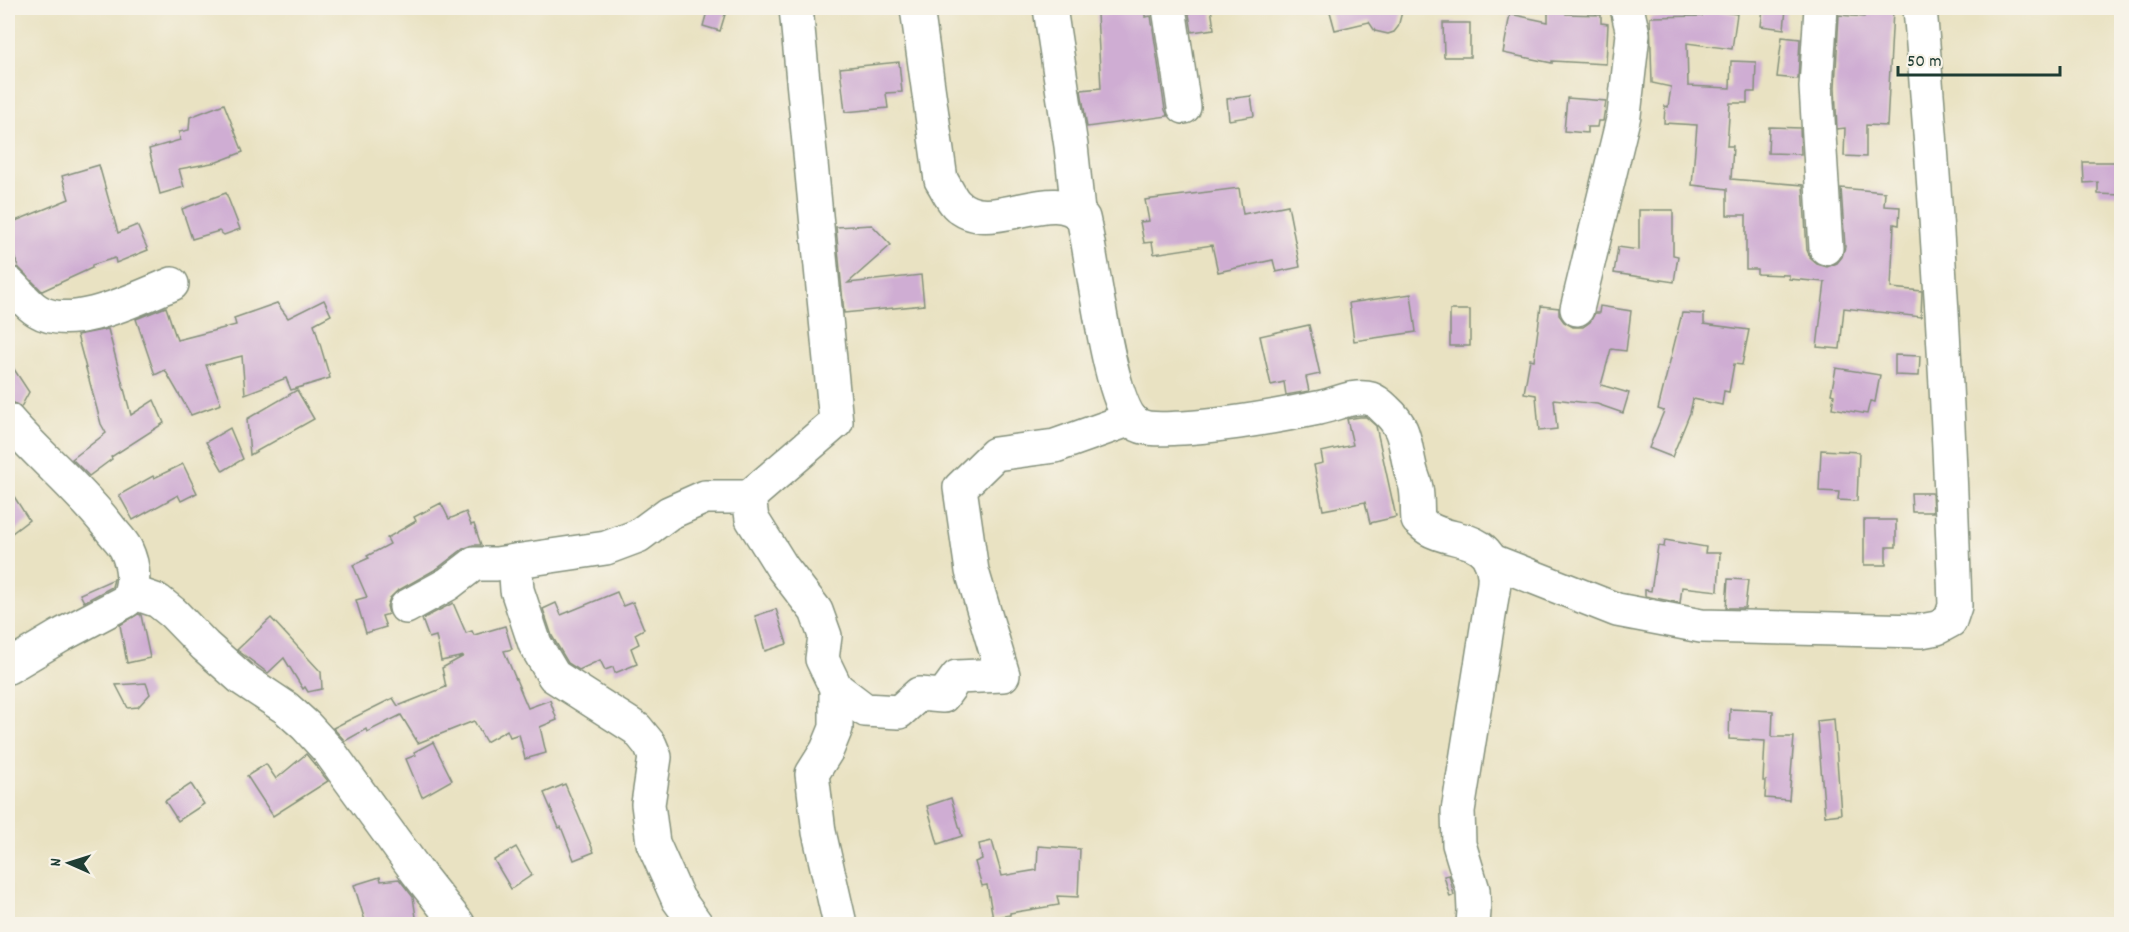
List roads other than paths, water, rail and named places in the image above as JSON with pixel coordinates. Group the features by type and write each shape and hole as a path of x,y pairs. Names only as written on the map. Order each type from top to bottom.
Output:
{"street":[{"path":"406,608 448,584 474,564 496,564 606,548 638,536 669,513 705,497 748,497 836,422 796,8"},
{"path":"917,8 941,180 956,204 974,214 999,215 1042,206 1059,206 1078,211"},
{"path":"1050,8 1071,146 1078,211 1083,218 1088,236 1100,314 1118,396 1131,419 1145,428 1199,427 1317,408 1349,400 1366,398 1374,400 1402,429 1416,487 1418,520 1430,530 1469,541 1482,549 1490,560 1494,575 1491,603 1458,811 1459,844 1473,890 1473,924"},
{"path":"1169,8 1184,106"},
{"path":"1577,309 1624,116 1633,34 1627,8"},
{"path":"1821,8 1816,87 1826,248"},
{"path":"1490,560 1617,610 1701,626 1921,632 1938,628 1950,621 1955,606 1950,446 1935,193 1920,8"},
{"path":"8,283 38,311 54,318 74,318 112,308 172,284"},
{"path":"748,497 752,519 782,567 816,611 825,636 822,659 836,687 865,710 899,712 919,694 943,696 957,677 1003,675 972,571 960,488 994,454 1055,446 1131,419"},
{"path":"8,420 30,446 87,500 126,549 134,582 132,592 126,602 60,636 8,667"},
{"path":"515,561 517,590 535,644 554,676 637,729 656,757 648,804 653,843 678,899 696,924"},
{"path":"132,592 158,601 174,613 205,646 241,678 286,708 306,726 329,751 458,924"},
{"path":"836,687 836,728 827,750 812,774 819,832 840,924"}]}
